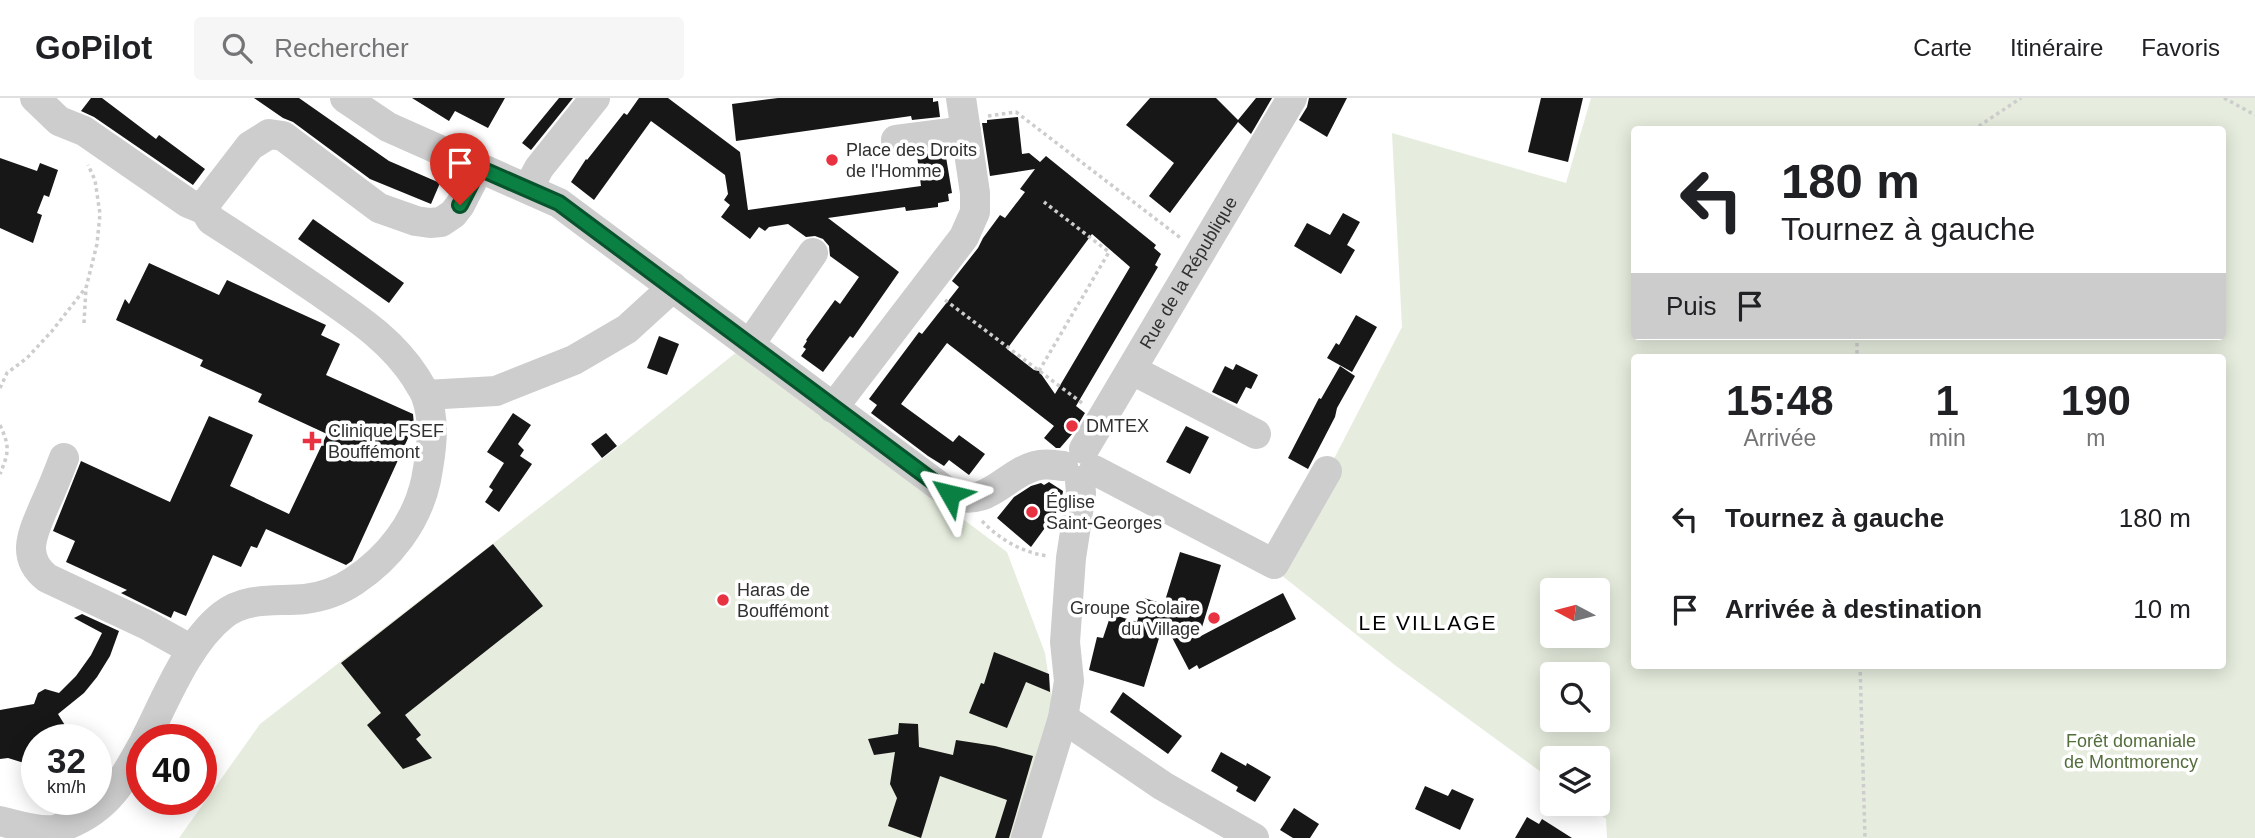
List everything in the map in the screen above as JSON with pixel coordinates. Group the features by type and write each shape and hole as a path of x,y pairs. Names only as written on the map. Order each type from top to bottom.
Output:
{"street":[{"path":"345,98 388,127 559,203 950,494 977,498 1025,470 1044,464 1080,467 1274,564 1327,471"},
{"path":"528,188 539,168 595,98"},
{"name":"Rue de la République","path":"1080,467 1103,419 1293,98"},
{"path":"32,107 84,131 188,203 205,210 211,220 287,269 378,334 399,355 426,395 432,425 431,456 424,492 407,528 380,562 354,582 330,594 307,599 260,600 225,613 210,626 192,650 153,724"},
{"path":"833,408 964,237 975,212 975,193 963,114 895,140"},
{"path":"205,210 206,203 250,146 269,134 283,135 379,208 416,221 441,222 453,214 479,168"},
{"path":"750,344 813,253"},
{"path":"426,395 496,391 574,360 627,329 673,287"},
{"path":"1132,370 1256,434"},
{"path":"64,458 31,537 31,553 37,570 47,578 147,625 192,650"},
{"path":"1026,838 1063,718 1069,681 1065,642 1071,558 1080,510 1080,467"},
{"path":"1063,718 1163,786 1254,838"},
{"path":"0,821 55,830 79,820 105,803 126,776"}],"path":[{"path":"1979,126 2021,98"},
{"path":"2224,98 2255,115"},
{"path":"963,114 975,111 985,116 1016,112 1200,253"},
{"path":"82,158 95,180 100,214 97,244 86,288 84,323"},
{"path":"1039,371 1109,252 1044,202"},
{"path":"927,286 1103,419"},
{"path":"0,388 8,373 27,358 52,331 86,288"},
{"path":"0,425 8,446 8,454 0,474"},
{"path":"977,498 981,519 992,531 1033,554 1071,558"},
{"path":"1860,669 1865,838"}],"green space":[{"name":"Forêt domaniale de Montmorency","path":"1591,98 2255,98 2255,838 1607,838 1606,819 1602,816 1610,816 1610,746 1540,746 1540,771 1396,666 1276,571 1402,327 1392,133 1566,183"},
{"name":"Haras de Bouffémont","path":"738,351 1007,552 1045,653 1051,692 1051,717 1012,838 179,838 195,815 217,815 217,785 260,724"}],"building":[{"path":"91,98 102,98 156,139 159,135 205,169 193,185 94,117 81,111"},
{"path":"254,98 299,98 389,161 440,183 431,204 370,179 293,122"},
{"path":"412,98 505,98 488,128 455,111 449,121"},
{"path":"559,98 573,98 531,150 522,143"},
{"path":"639,98 668,98 740,152 748,210 921,186 917,155 945,151 952,193 948,194 949,201 938,203 938,207 906,211 905,207 828,218 899,272 853,338 850,336 823,372 801,356 806,349 803,347 835,300 840,304 859,277 830,256 829,246 823,239 806,237 788,224 769,227 765,231 759,227 750,239 721,217 730,205 724,200 728,194 725,175 651,121 594,200 571,182 586,159"},
{"path":"778,98 933,98 933,102 938,101 940,117 912,120 911,116 736,141 732,104"},
{"path":"1150,98 1216,98 1238,120 1256,98 1272,98 1251,134 1238,122 1170,213 1149,196 1174,163 1126,125"},
{"path":"1309,98 1347,98 1327,137 1299,120"},
{"path":"1541,98 1583,98 1568,162 1528,152"},
{"path":"1018,117 1022,154 1029,153 1040,162 1046,156 1156,245 1154,248 1161,254 1155,265 1158,267 1076,406 1085,413 1060,448 1056,448 1044,438 1054,426 947,343 901,404 953,442 959,435 985,454 969,475 949,460 944,466 928,456 871,413 877,405 869,399 919,332 922,334 959,287 952,281 1000,215 1005,218 1025,192 1020,189 1035,169 990,176 982,123 987,123 987,120","holes":["1092,234 1130,267 1055,394 1039,371 1007,349"]},
{"path":"0,158 37,171 40,163 58,170 49,197 44,195 37,213 42,215 33,243 0,228"},
{"path":"1343,213 1360,222 1347,245 1355,250 1341,274 1294,246 1307,223 1330,235"},
{"path":"313,219 404,283 389,303 298,239"},
{"path":"149,263 219,295 227,280 326,325 321,335 340,344 326,375 413,414 414,425 352,561 346,565 266,529 257,548 251,546 241,567 213,555 186,616 174,611 171,618 121,593 127,590 66,562 75,541 53,531 81,461 170,502 209,416 253,435 230,486 289,514 327,434 258,402 262,394 200,366 203,360 116,320 125,299 129,304"},
{"path":"1356,315 1377,327 1352,372 1327,358 1336,343 1339,345"},
{"path":"659,336 679,344 667,375 647,368"},
{"path":"1236,364 1258,375 1251,389 1246,387 1237,404 1212,392 1225,366 1233,370"},
{"path":"1340,366 1355,376 1308,469 1288,458 1319,398 1321,399"},
{"path":"513,413 531,425 518,444 524,450 520,456 532,464 499,512 485,502 493,490 489,487 504,463 487,452"},
{"path":"1186,426 1209,437 1190,474 1166,462"},
{"path":"606,433 617,446 602,458 591,444"},
{"name":"Église Saint-Georges","path":"1049,482 1063,491 1061,506 1031,547 997,518 1014,497 1031,486"},
{"path":"493,544 543,606 405,715 421,735 416,739 432,758 403,769 367,725 381,713 341,663"},
{"path":"1180,552 1221,565 1199,637 1283,593 1296,619 1199,669 1197,665 1189,670 1164,622 1144,687 1089,670 1097,637 1103,638 1111,614 1137,622 1144,598 1164,604"},
{"path":"82,614 119,631 110,656 84,693 58,714 64,724 21,724 21,762 8,758 0,759 0,710 34,704 38,693 45,689 59,693 91,655 102,633 74,618"},
{"path":"994,652 1049,674 1050,692 1026,682 1007,728 969,713 981,683 984,684"},
{"path":"1123,692 1182,736 1168,754 1110,712"},
{"path":"899,723 918,724 919,747 953,755 956,740 1033,756 1009,838 995,838 1007,800 940,776 921,838 888,826 897,798 890,784 895,752 874,755 868,739 898,734"},
{"path":"1221,752 1271,777 1255,802 1236,791 1238,787 1211,771"},
{"path":"1425,786 1448,796 1452,789 1474,799 1460,830 1415,809"},
{"path":"1294,808 1319,824 1310,838 1293,838 1280,830"},
{"path":"1527,817 1539,824 1542,819 1572,838 1515,838"}],"place":[{"name":"Place des Droits de l'Homme","path":"832,160"},
{"name":"DMTEX","path":"1072,426"},
{"name":"Clinique FSEF Bouffémont","path":"312,441"},
{"name":"Église Saint-Georges","path":"1032,512"},
{"name":"Haras de Bouffémont","path":"723,600"},
{"name":"Groupe Scolaire du Village","path":"1214,618"}],"district":[{"name":"LE VILLAGE","path":"1428,622"}],"route":[{"path":"460,205 479,168 559,203 950,494"}]}
